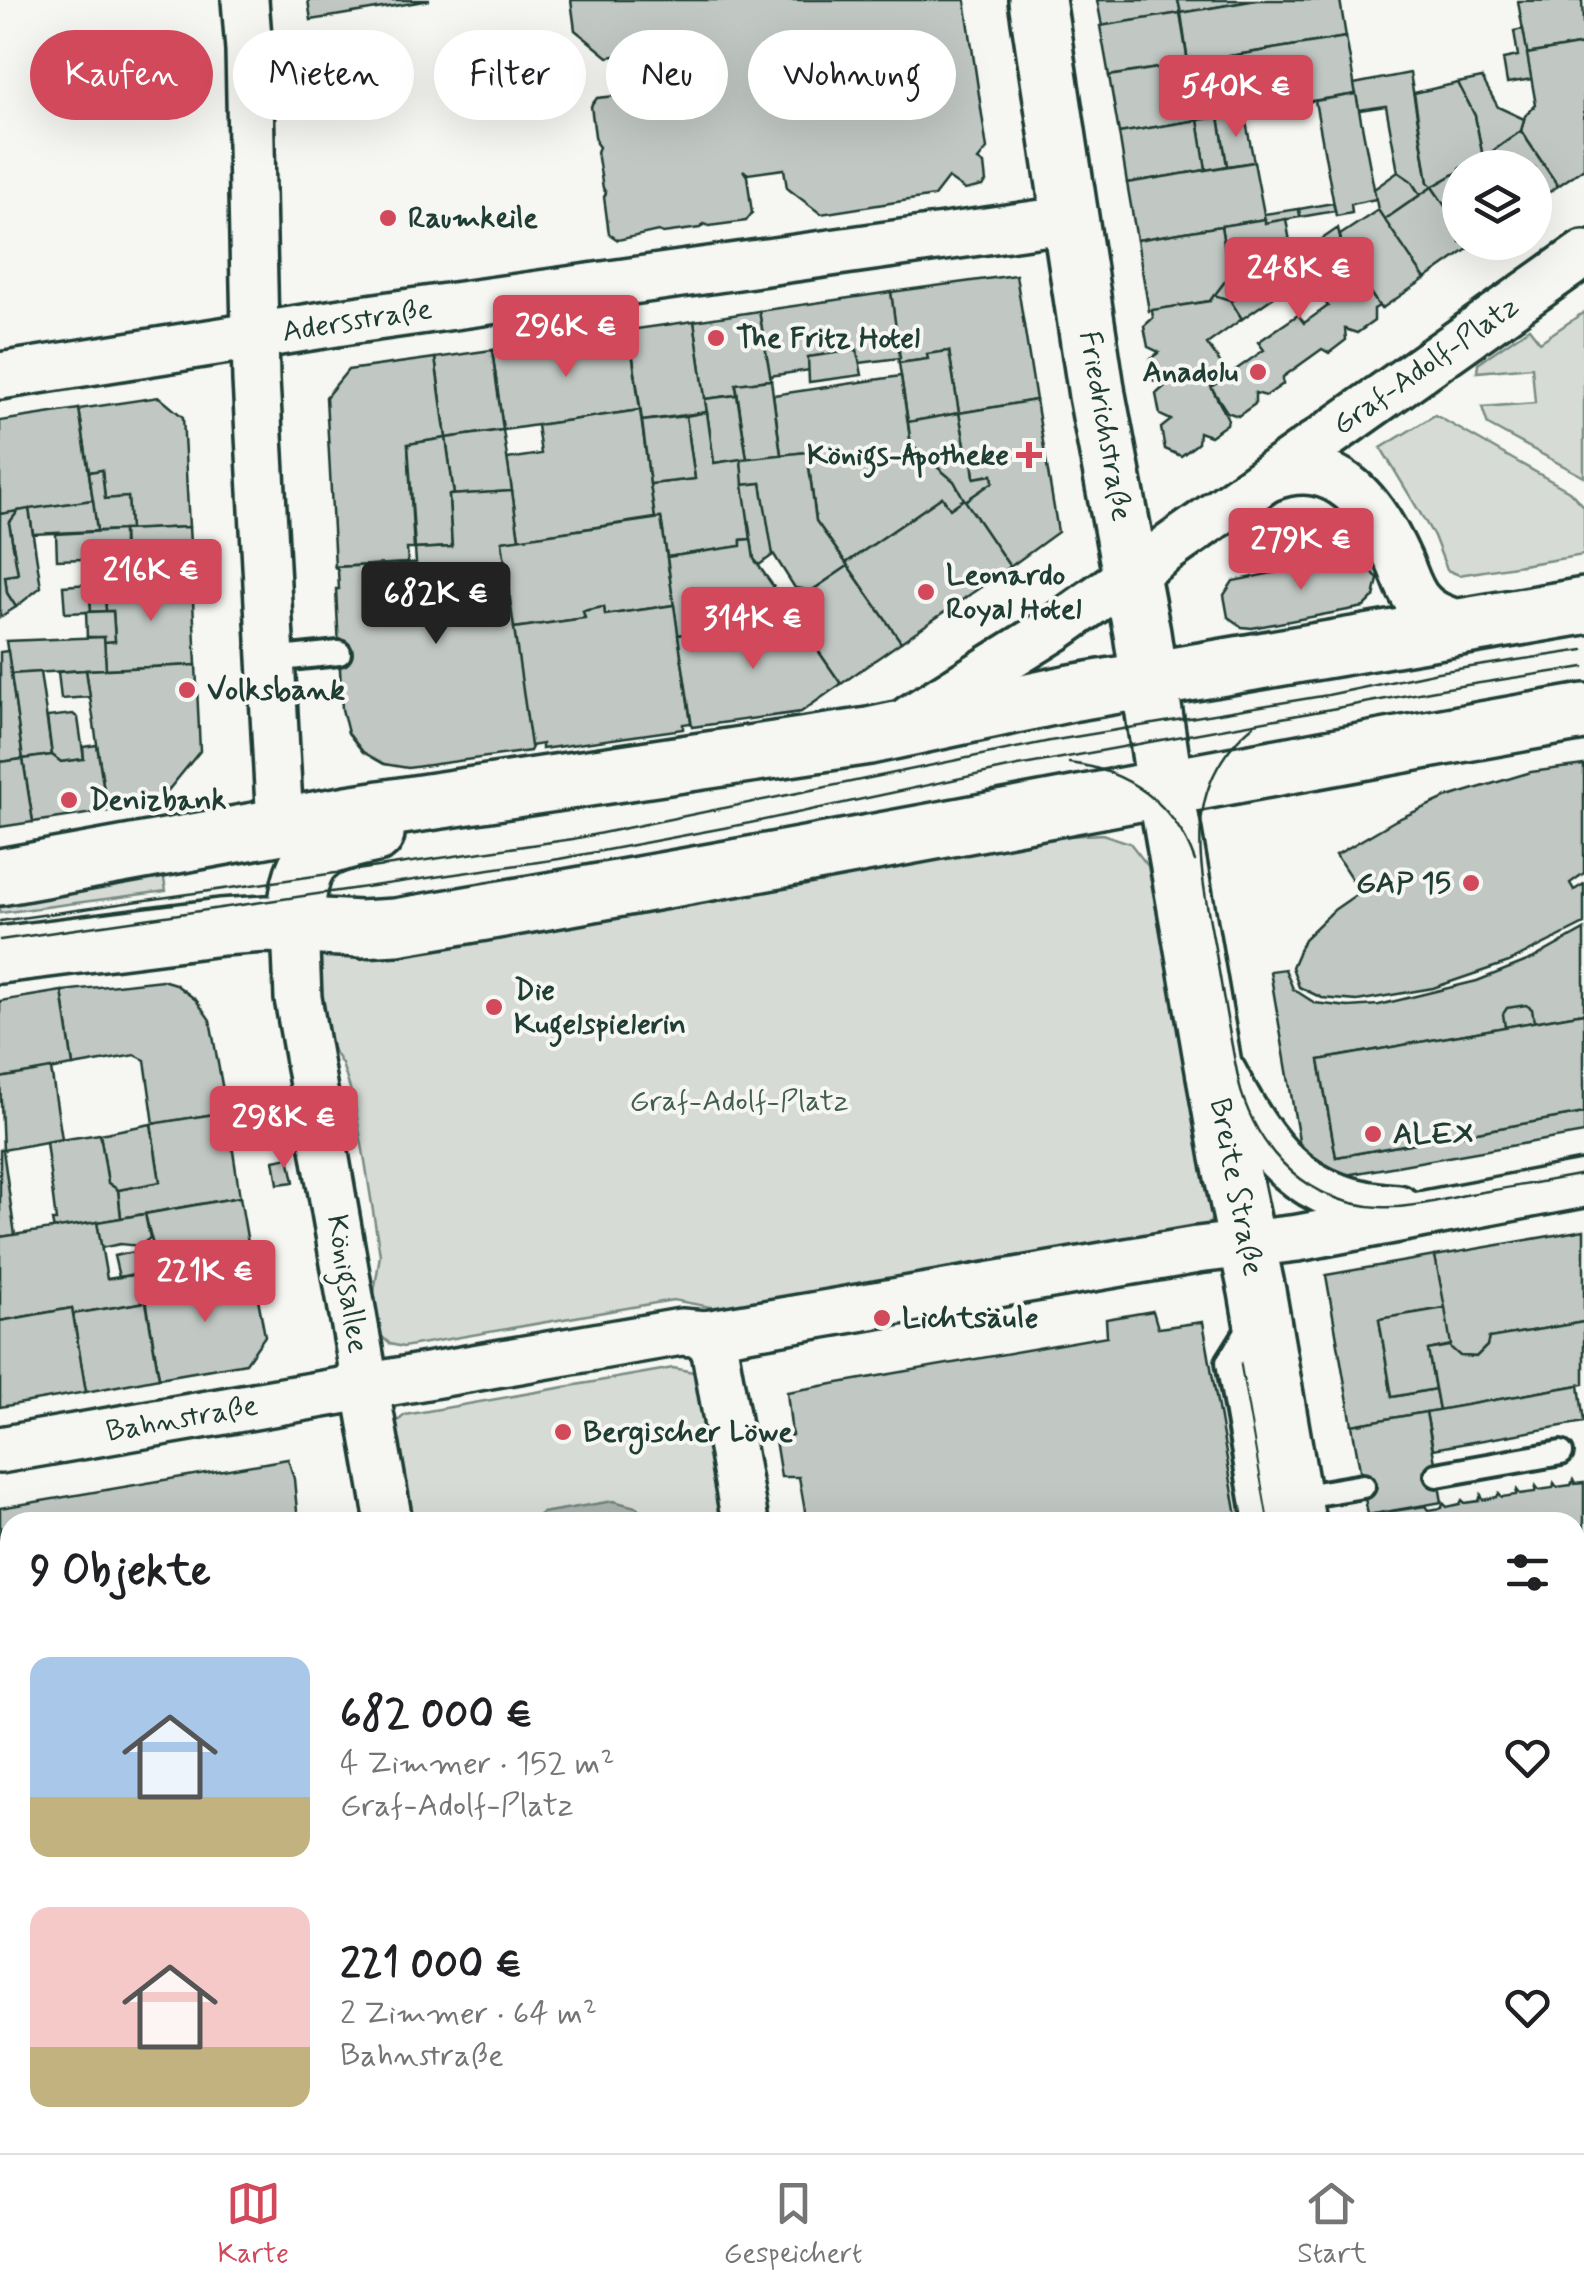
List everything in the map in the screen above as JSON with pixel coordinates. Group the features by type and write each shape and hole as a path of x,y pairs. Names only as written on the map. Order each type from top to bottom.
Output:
{"main road":[{"name":"Friedrichstraße","path":"1037,0 1097,394 1132,574 1177,850"},
{"name":"Graf-Adolf-Platz","path":"0,877 280,825 869,736 1071,693 1584,606"},
{"path":"0,955 221,927 396,927 668,882 1164,786 1584,712"},
{"name":"Graf-Adolf-Platz","path":"295,926 301,879 309,859 318,850 383,833 551,808 625,790 694,764"},
{"path":"221,927 264,884 274,862 280,825"},
{"name":"Breite Straße","path":"1177,850 1260,1310 1282,1512"}],"street":[{"path":"245,0 256,338 280,825"},
{"name":"Adersstraße","path":"0,376 392,314 1072,218"},
{"name":"Graf-Adolf-Platz","path":"869,736 918,715 1057,627 1584,254"},
{"name":"Graf-Adolf-Platz","path":"1269,478 1307,471 1341,482 1361,497 1377,518 1418,602 1439,617 1469,626"},
{"name":"Königsallee","path":"295,926 298,998 387,1512"},
{"path":"1211,1050 1262,1141 1305,1180 1334,1196 1362,1204 1440,1210"},
{"path":"364,1388 681,1332 706,1334 1247,1244 1584,1184"},
{"path":"706,1334 715,1352 743,1512"},
{"name":"Bahnstraße","path":"0,1450 364,1388"}],"lane":[{"path":"270,660 338,653"},
{"path":"1437,1474 1561,1453"},
{"path":"1288,1512 1363,1486"}],"green space":[{"path":"1584,312 1584,477 1488,425 1482,407 1535,403 1532,367 1477,372 1478,363 1529,328 1540,342"},
{"path":"1435,415 1569,491 1584,506 1584,555 1459,575 1447,570 1434,536 1381,448"},
{"name":"Graf-Adolf-Platz","path":"1102,834 1130,843 1148,866 1213,1216 1209,1224 766,1305 721,1309 673,1300 403,1347 390,1344 379,1334 373,1299 380,1255 365,1161 354,1101 342,1064 327,1041 318,995 318,959 325,953 739,894 1068,836"},
{"path":"162,867 166,891 0,913 0,897"},
{"path":"673,1368 693,1372 701,1381 725,1512 402,1512 389,1428 405,1415"}],"shaded area":[{"path":"613,1501 641,1512 548,1512"}],"building":[{"path":"308,0 430,0 311,20"},
{"path":"571,0 965,0 987,149 978,160 984,164 986,182 965,190 948,178 934,196 821,214 787,188 784,169 748,174 743,170 752,213 746,221 704,224 700,228 658,231 618,240 609,234 591,106 597,98 606,97 606,120 728,120 728,30 606,30 606,55 586,39 586,30 575,30"},
{"path":"1097,0 1178,0 1181,13 1102,26"},
{"path":"1178,0 1257,0 1181,13"},
{"path":"1257,0 1340,0 1346,37 1188,63 1181,13"},
{"path":"1582,0 1584,44 1527,54 1518,1"},
{"path":"1180,13 1188,63 1109,76 1100,26"},
{"path":"1523,29 1532,79 1507,83 1503,59 1518,56 1514,31"},
{"path":"1346,37 1356,94 1287,105 1285,92 1300,90 1299,81 1280,84 1279,76 1240,83 1243,112 1198,120 1188,63"},
{"path":"1584,44 1584,168 1558,186 1552,177 1552,150 1534,150 1521,131 1525,116 1536,105 1527,54"},
{"path":"1188,63 1198,120 1119,133 1109,76"},
{"path":"1410,73 1432,187 1420,195 1411,181 1398,172 1386,106 1359,110 1354,84"},
{"path":"1482,78 1498,107 1524,119 1521,131 1494,150 1481,150 1475,116 1458,83"},
{"path":"1299,81 1300,90 1285,92 1287,105 1243,112 1239,91"},
{"path":"1458,83 1475,116 1481,150 1442,150 1442,181 1432,187 1428,182 1414,93"},
{"path":"1356,94 1376,199 1351,204 1352,213 1336,216 1315,101"},
{"path":"1244,112 1254,162 1227,166 1219,117"},
{"path":"1219,117 1227,166 1206,170 1198,120"},
{"path":"1198,120 1206,170 1127,183 1119,133"},
{"path":"1521,131 1534,150 1494,150"},
{"path":"1254,162 1265,219 1137,240 1127,183"},
{"path":"1398,172 1411,181 1420,195 1384,220 1374,189"},
{"path":"1442,181 1442,202 1432,187"},
{"path":"1432,187 1442,202 1442,260 1452,260 1425,279 1384,220"},
{"path":"1333,203 1335,211 1300,217 1299,209"},
{"path":"1299,209 1300,217 1265,223 1264,214"},
{"path":"1378,210 1425,279 1381,309 1343,253 1340,235"},
{"path":"1265,219 1265,223 1286,219 1293,259 1231,302 1214,295 1229,276 1221,226"},
{"path":"1221,226 1229,276 1210,301 1149,311 1137,240"},
{"path":"1338,228 1343,253 1379,306 1374,309 1374,321 1357,333 1345,329 1346,340 1329,353 1322,349 1283,377 1283,384 1266,396 1255,393 1255,404 1238,416 1227,412 1211,387 1264,350 1258,342 1298,315 1304,323 1328,306 1306,275 1242,319 1231,302"},
{"path":"1016,275 1036,400 959,413 949,351 899,363 891,292"},
{"path":"891,292 900,358 859,363 857,350 808,357 810,370 769,376 759,311"},
{"path":"1214,295 1230,300 1242,319 1207,344 1229,375 1211,387 1227,424 1210,436 1199,432 1198,443 1181,456 1165,449 1161,428 1171,420 1160,415 1156,394 1165,386 1154,381 1150,360 1159,352 1148,347 1144,326 1153,318 1152,310 1210,301"},
{"path":"759,311 771,380 736,384 737,395 705,399 694,321"},
{"path":"694,321 707,412 642,421 629,330"},
{"path":"629,330 640,410 503,430 492,350"},
{"path":"492,350 503,430 446,438 435,358"},
{"path":"857,350 862,375 809,382 808,357"},
{"path":"949,351 959,413 908,422 899,363"},
{"path":"435,358 446,438 408,444 414,549 407,549 408,563 335,567 326,397 348,370"},
{"path":"901,376 911,445 954,481 964,499 950,509 942,497 846,563 816,521 807,452 781,455 773,395"},
{"path":"771,380 781,455 747,459 736,384"},
{"path":"737,395 747,459 714,463 705,399"},
{"path":"159,397 183,417 189,527 130,530 128,497 105,499 102,470 89,472 79,409"},
{"path":"1036,400 1058,532 1010,567 965,501 993,482 992,475 974,478 959,413"},
{"path":"79,409 93,500 0,514 0,421"},
{"path":"640,410 655,518 519,539 507,459 541,454 537,425"},
{"path":"707,412 714,463 741,459 751,539 741,540 741,546 667,557 661,518 655,518 650,484 695,479 686,416"},
{"path":"959,413 974,478 992,475 993,482 965,501 954,481 911,445 908,422"},
{"path":"686,416 695,479 650,484 642,421"},
{"path":"503,430 512,491 454,495 446,438"},
{"path":"446,438 454,495 449,495 452,547 415,549 408,444"},
{"path":"807,452 816,521 848,566 802,597 803,589 795,588 771,550 761,483 743,485 741,459"},
{"path":"102,470 105,499 128,497 130,530 97,531 89,472"},
{"path":"761,483 773,555 759,565 754,559 743,485"},
{"path":"512,491 519,539 502,541 532,747 530,751 408,768 384,764 363,752 348,733 342,709 335,567 416,563 415,549 452,547 449,495"},
{"path":"942,497 950,509 964,499 1010,567 901,642 846,563"},
{"path":"93,500 97,531 33,534 29,509"},
{"path":"29,509 41,587 16,607 7,593 5,576 18,574 9,523 18,511"},
{"path":"18,511 9,523 18,574 5,576 7,593 16,607 0,617 0,514"},
{"path":"661,518 674,605 605,615 604,607 583,611 585,618 514,628 502,541"},
{"path":"189,527 192,579 125,582 123,530"},
{"path":"123,530 123,548 114,548 115,554 110,558 57,560 56,534"},
{"path":"751,539 754,559 788,607 778,613 779,622 678,635 667,557 741,546 741,540"},
{"path":"1350,557 1364,561 1378,579 1374,597 1364,607 1252,628 1242,627 1228,617 1224,595 1233,581"},
{"path":"848,566 901,642 841,684 788,607"},
{"path":"192,579 196,665 106,669 104,642 115,641 113,611 106,611 104,584"},
{"path":"89,584 104,584 106,611 91,612"},
{"path":"89,584 91,612 65,613 63,586"},
{"path":"674,605 691,723 683,724 683,729 542,749 542,744 531,746 514,628 585,618 583,611 604,607 605,615"},
{"path":"788,607 841,684 801,712 692,727 678,635 779,622 778,613"},
{"path":"113,611 115,641 87,637 86,612"},
{"path":"104,637 106,669 11,674 6,641"},
{"path":"8,651 23,759 0,762 0,652"},
{"path":"196,665 200,751 157,804 107,811 86,670"},
{"path":"86,670 90,697 61,699 58,672"},
{"path":"40,672 52,755 23,759 11,674"},
{"path":"73,714 78,718 84,759 61,762 52,755 47,717"},
{"path":"97,745 107,811 33,822 23,759 52,755 61,762 84,759 83,747"},
{"path":"23,759 33,822 0,827 0,762"},
{"name":"GAP 15","path":"1584,765 1584,873 1570,883 1574,890 1584,884 1584,924 1509,962 1433,988 1357,1001 1322,998 1299,987 1292,967 1304,939 1334,910 1373,883 1368,875 1355,884 1336,855 1396,820 1445,798 1531,772"},
{"path":"1584,930 1584,1013 1319,1060 1336,1157 1584,1113 1584,1133 1306,1182 1270,971 1285,969 1293,989 1315,1003 1379,1005 1477,981 1532,959"},
{"path":"162,980 175,984 196,1000 210,1020 227,1112 154,1124 145,1060 135,1055 73,1066 62,991"},
{"path":"62,991 73,1066 0,1078 0,1001"},
{"path":"1526,1005 1532,1009 1534,1022 1505,1027 1503,1014 1507,1008"},
{"path":"1584,1013 1584,1113 1336,1157 1319,1060"},
{"path":"51,1069 62,1139 3,1150 0,1078"},
{"path":"227,1112 240,1197 121,1218 118,1190 160,1182 151,1124"},
{"path":"151,1124 160,1182 118,1190 108,1183 100,1134"},
{"path":"100,1134 108,1183 118,1190 121,1218 54,1230 46,1142"},
{"path":"0,1150 15,1235 0,1237"},
{"path":"289,1157 294,1182 278,1184 274,1160"},
{"path":"240,1197 253,1272 158,1291 155,1270 159,1269 145,1214"},
{"path":"145,1214 150,1238 140,1246 120,1244 101,1248 97,1222"},
{"path":"97,1222 107,1279 139,1274 146,1302 73,1314 72,1308 0,1321 0,1237"},
{"path":"1584,1230 1584,1322 1489,1338 1476,1357 1454,1352 1449,1346 1435,1256"},
{"path":"155,1248 159,1269 119,1277 114,1256"},
{"path":"1435,1256 1445,1308 1379,1319 1392,1397 1435,1389 1439,1410 1352,1425 1326,1275"},
{"path":"253,1272 265,1336 246,1363 159,1378 145,1293"},
{"path":"146,1302 159,1378 86,1392 73,1314"},
{"path":"72,1308 86,1392 0,1407 0,1321"},
{"path":"1445,1308 1451,1345 1428,1350 1435,1389 1392,1397 1379,1319"},
{"path":"1153,1311 1158,1328 1203,1322 1236,1512 805,1512 799,1477 781,1477 775,1440 792,1435 787,1392 1107,1336 1106,1319"},
{"path":"1584,1322 1584,1384 1439,1410 1428,1350 1449,1346 1460,1356 1476,1357 1489,1338"},
{"path":"1579,1385 1584,1422 1433,1449 1426,1412"},
{"path":"1426,1412 1442,1502 1367,1512 1352,1425"},
{"path":"288,1459 297,1512 0,1512 0,1508"},
{"path":"1573,1480 1575,1484 1584,1483 1584,1512 1387,1512 1425,1506 1428,1510 1442,1508 1443,1503 1447,1507 1462,1500 1479,1501 1481,1495 1483,1500 1499,1493 1502,1497 1516,1495 1517,1490 1520,1494 1535,1492 1536,1486 1539,1490 1553,1488 1554,1483 1557,1487 1571,1485"}],"tram line":[{"path":"0,921 573,839 1050,741 1584,650"},
{"path":"0,940 559,859 1018,766 1584,667"},
{"path":"1254,725 1230,749 1213,775 1200,831 1205,892 1241,1091 1261,1136 1275,1155 1310,1185 1331,1196 1379,1207 1413,1205 1584,1174"},
{"path":"1069,763 1111,773 1147,793 1175,823 1195,861"}],"place":[{"name":"Raumkeile","path":"388,218"},
{"name":"The Fritz Hotel","path":"716,338"},
{"name":"Anadolu","path":"1258,372"},
{"name":"Königs-Apotheke","path":"1029,455"},
{"name":"Leonardo Royal Hotel","path":"926,592"},
{"name":"Volksbank","path":"187,690"},
{"name":"Denizbank","path":"69,800"},
{"name":"GAP 15","path":"1471,883"},
{"name":"Die Kugelspielerin","path":"494,1007"},
{"name":"ALEX","path":"1373,1134"},
{"name":"Lichtsäule","path":"882,1318"},
{"name":"Bergischer Löwe","path":"563,1432"}]}
